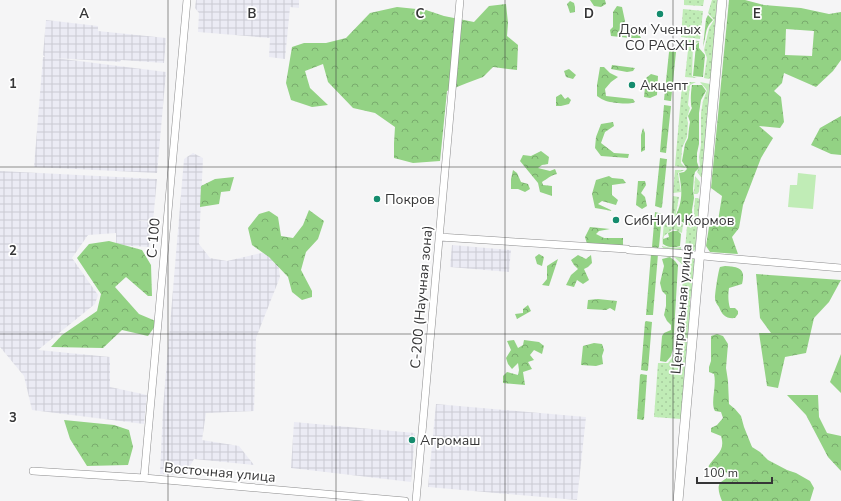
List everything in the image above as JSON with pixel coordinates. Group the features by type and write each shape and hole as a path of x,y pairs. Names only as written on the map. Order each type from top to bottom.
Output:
{"main road":[{"name":"Центральная улица","path":"678,501 722,0"}],"street":[{"name":"С-100","path":"144,478 187,0"},
{"name":"С-200 (Научная зона)","path":"416,501 460,0"},
{"path":"440,237 676,253 841,268"},
{"name":"Восточная улица","path":"33,470 144,478 404,501"}],"shaded area":[{"path":"196,0 299,0 299,8 290,7 285,59 269,57 270,38 198,32 199,13 195,8"},
{"path":"46,20 98,26 98,31 166,38 164,63 55,58 166,72 157,173 34,167 43,57 45,57 43,55"},
{"path":"193,153 203,158 199,244 210,258 227,261 266,252 276,247 280,277 256,338 254,411 206,413 202,440 239,446 254,465 194,459 185,475 160,474 163,408 184,159"},
{"path":"0,171 157,179 153,221 134,220 151,222 149,247 116,245 116,233 88,235 72,258 98,295 95,304 38,350 110,357 110,387 147,395 144,424 32,410 24,376 0,347"},
{"path":"452,245 511,250 509,272 450,267"},
{"path":"436,404 586,417 577,500 428,487"},
{"name":"Агромаш","path":"294,422 415,433 411,482 291,468"}],"green space":[{"path":"590,0 605,0 606,4 601,7 594,6"},
{"path":"684,0 704,0 703,6 684,5"},
{"path":"712,0 719,0 712,76 709,79 704,78 707,58 704,50 709,28 714,20 708,13"},
{"path":"729,0 745,0 764,5 801,8 829,14 841,12 841,60 833,71 816,87 784,73 782,83 774,91 781,97 784,122 780,128 759,126 773,138 761,158 743,205 739,228 732,237 738,254 710,252 706,246 709,227 718,221 722,196 711,188","holes":["786,29 814,31 812,56 785,55"]},
{"path":"570,1 574,3 575,12 570,13 567,4"},
{"path":"506,4 508,23 507,36 518,45 517,70 493,67 483,77 447,91 440,161 413,163 394,158 395,127 375,113 353,108 328,82 323,64 305,71 310,88 328,105 312,107 291,100 286,83 292,47 304,43 326,43 346,38 370,13 397,7 426,10 444,16 474,22 489,6"},
{"path":"617,6 622,7 625,21 623,28 624,32 639,34 641,38 611,36 610,30 613,27 613,12"},
{"path":"683,9 703,11 700,39 681,37"},
{"path":"708,15 713,20 707,29 703,47 706,19"},
{"path":"681,39 700,41 693,45 692,76 697,78 685,77 688,50 681,49"},
{"path":"699,42 699,48 705,55 703,77 693,76 696,45"},
{"path":"670,51 676,52 671,101 664,100"},
{"path":"612,65 635,68 633,71 627,72 611,69"},
{"path":"600,67 604,67 610,73 618,77 605,89 606,96 633,99 635,102 625,104 605,101 597,96"},
{"path":"569,69 576,75 573,79 566,77 564,71"},
{"path":"651,74 658,76 657,95 650,98 644,97 646,78"},
{"path":"685,82 696,82 690,85 688,105 690,108 687,118 687,137 682,148 681,163 686,168 675,166 682,85"},
{"path":"700,82 710,84 711,86 703,178 697,172 700,166 701,113 707,90"},
{"path":"692,85 702,85 706,91 701,100 699,113 699,144 697,162 699,168 695,172 694,176 694,198 692,210 693,223 691,226 680,221 676,215 680,204 681,195 679,173 684,172 687,169 682,161 685,144 688,138 690,122 688,116 692,108"},
{"path":"561,94 565,99 568,97 571,100 569,104 556,106 556,97"},
{"path":"664,105 671,106 666,153 660,152"},
{"path":"841,116 841,155 831,154 811,145 820,128"},
{"path":"613,122 614,126 605,132 601,143 614,153 629,154 628,158 601,156 595,148 596,137 601,124"},
{"path":"643,128 645,133 645,150 641,152 641,135"},
{"path":"541,151 549,157 548,164 542,165 538,168 550,171 555,169 557,174 542,182 543,185 552,186 552,196 540,192 538,183 520,161 523,155 531,156"},
{"path":"660,158 667,159 661,208 655,206"},
{"path":"513,170 517,173 521,182 528,184 530,189 525,192 518,189 511,189"},
{"path":"675,170 685,170 678,173 681,192 673,193"},
{"path":"798,173 816,175 813,209 788,207 790,185 797,185"},
{"path":"609,176 612,178 623,179 626,183 612,185 612,195 618,200 616,205 602,201 598,204 613,211 595,208 592,194 596,180"},
{"path":"695,176 700,182 699,192 697,194 694,194"},
{"path":"234,177 230,191 221,192 219,204 200,207 201,186 215,179"},
{"path":"638,181 645,181 646,185 641,193 645,197 647,206 642,209 636,205"},
{"path":"673,196 679,197 675,219 683,224 682,233 673,229 664,236 662,246 664,221 671,219"},
{"path":"695,198 698,198 701,201 696,250 692,251 685,250 687,226 691,228 695,222"},
{"path":"309,210 324,221 318,239 306,252 301,270 312,291 312,297 302,300 292,292 288,277 269,257 252,245 248,228 259,214 269,211 278,217 281,236 293,238 303,225"},
{"path":"655,212 662,214 658,248 652,247"},
{"path":"590,227 610,229 599,231 596,234 604,238 623,238 623,246 587,244 585,237"},
{"path":"678,231 681,234 680,246 671,247 663,244 663,239 669,237 668,233"},
{"path":"109,241 142,250 151,265 152,296 148,296 126,277 115,287 139,314 158,322 148,336 122,330 103,348 51,347 62,335 97,311 101,294 77,258 89,244"},
{"path":"662,246 672,248 681,247 681,250 663,248"},
{"path":"539,254 544,257 542,266 537,264 535,257"},
{"path":"651,254 658,254 653,315 646,315"},
{"path":"663,254 693,258 696,260 694,285 690,300 690,310 692,315 681,419 654,417 658,363 668,363 677,351 684,266 674,257 660,256"},
{"path":"578,255 586,259 591,255 592,263 584,269 589,280 583,284 577,280 574,287 566,285 571,275 578,269 571,260"},
{"path":"670,257 678,265 673,349 671,356 666,362 660,361 662,336 664,333 671,330 671,325 664,315 666,295 662,291 660,283 664,266 662,259"},
{"path":"558,259 549,286 542,285 547,279 547,266"},
{"path":"725,266 740,269 743,275 742,284 729,288 728,298 730,308 735,308 738,311 735,318 729,318 723,314 715,299 719,270 720,267"},
{"path":"756,274 841,280 829,302 814,318 806,353 785,357 778,388 767,386 759,333 771,333 760,318"},
{"path":"598,299 617,301 615,311 610,308 606,310 587,309 588,300"},
{"path":"528,305 531,311 517,319 515,314 523,313 523,309"},
{"path":"646,321 652,322 647,371 641,370"},
{"path":"717,334 723,336 728,344 726,368 729,404 741,416 752,447 768,460 810,481 814,488 810,501 722,501 719,486 721,482 729,476 726,472 721,473 708,467 721,450 722,446 721,436 711,432 711,428 717,425 723,418 721,412 715,411 714,408 713,399 715,379 714,374 709,372 711,361 711,336"},
{"path":"514,340 518,348 523,345 524,340 539,342 544,346 542,354 534,350 530,355 534,360 528,362 532,369 523,372 525,385 503,383 503,376 507,372 518,375 518,363 512,369 506,358 511,350 507,341"},
{"path":"594,343 602,344 604,350 602,356 603,364 596,366 581,365 583,346"},
{"path":"841,354 841,393 830,382"},
{"path":"641,374 647,375 643,420 637,419"},
{"path":"787,395 818,395 819,417 827,433 841,436 841,471 828,457 806,415"},
{"path":"64,420 114,425 129,430 133,447 128,465 87,466 70,439"}],"place":[{"name":"Дом Ученых СО РАСХН","path":"660,14"},
{"name":"Акцепт","path":"632,85"},
{"name":"Покров","path":"377,199"},
{"name":"СибНИИ Кормов","path":"616,220"},
{"name":"Агромаш","path":"412,440"}]}
